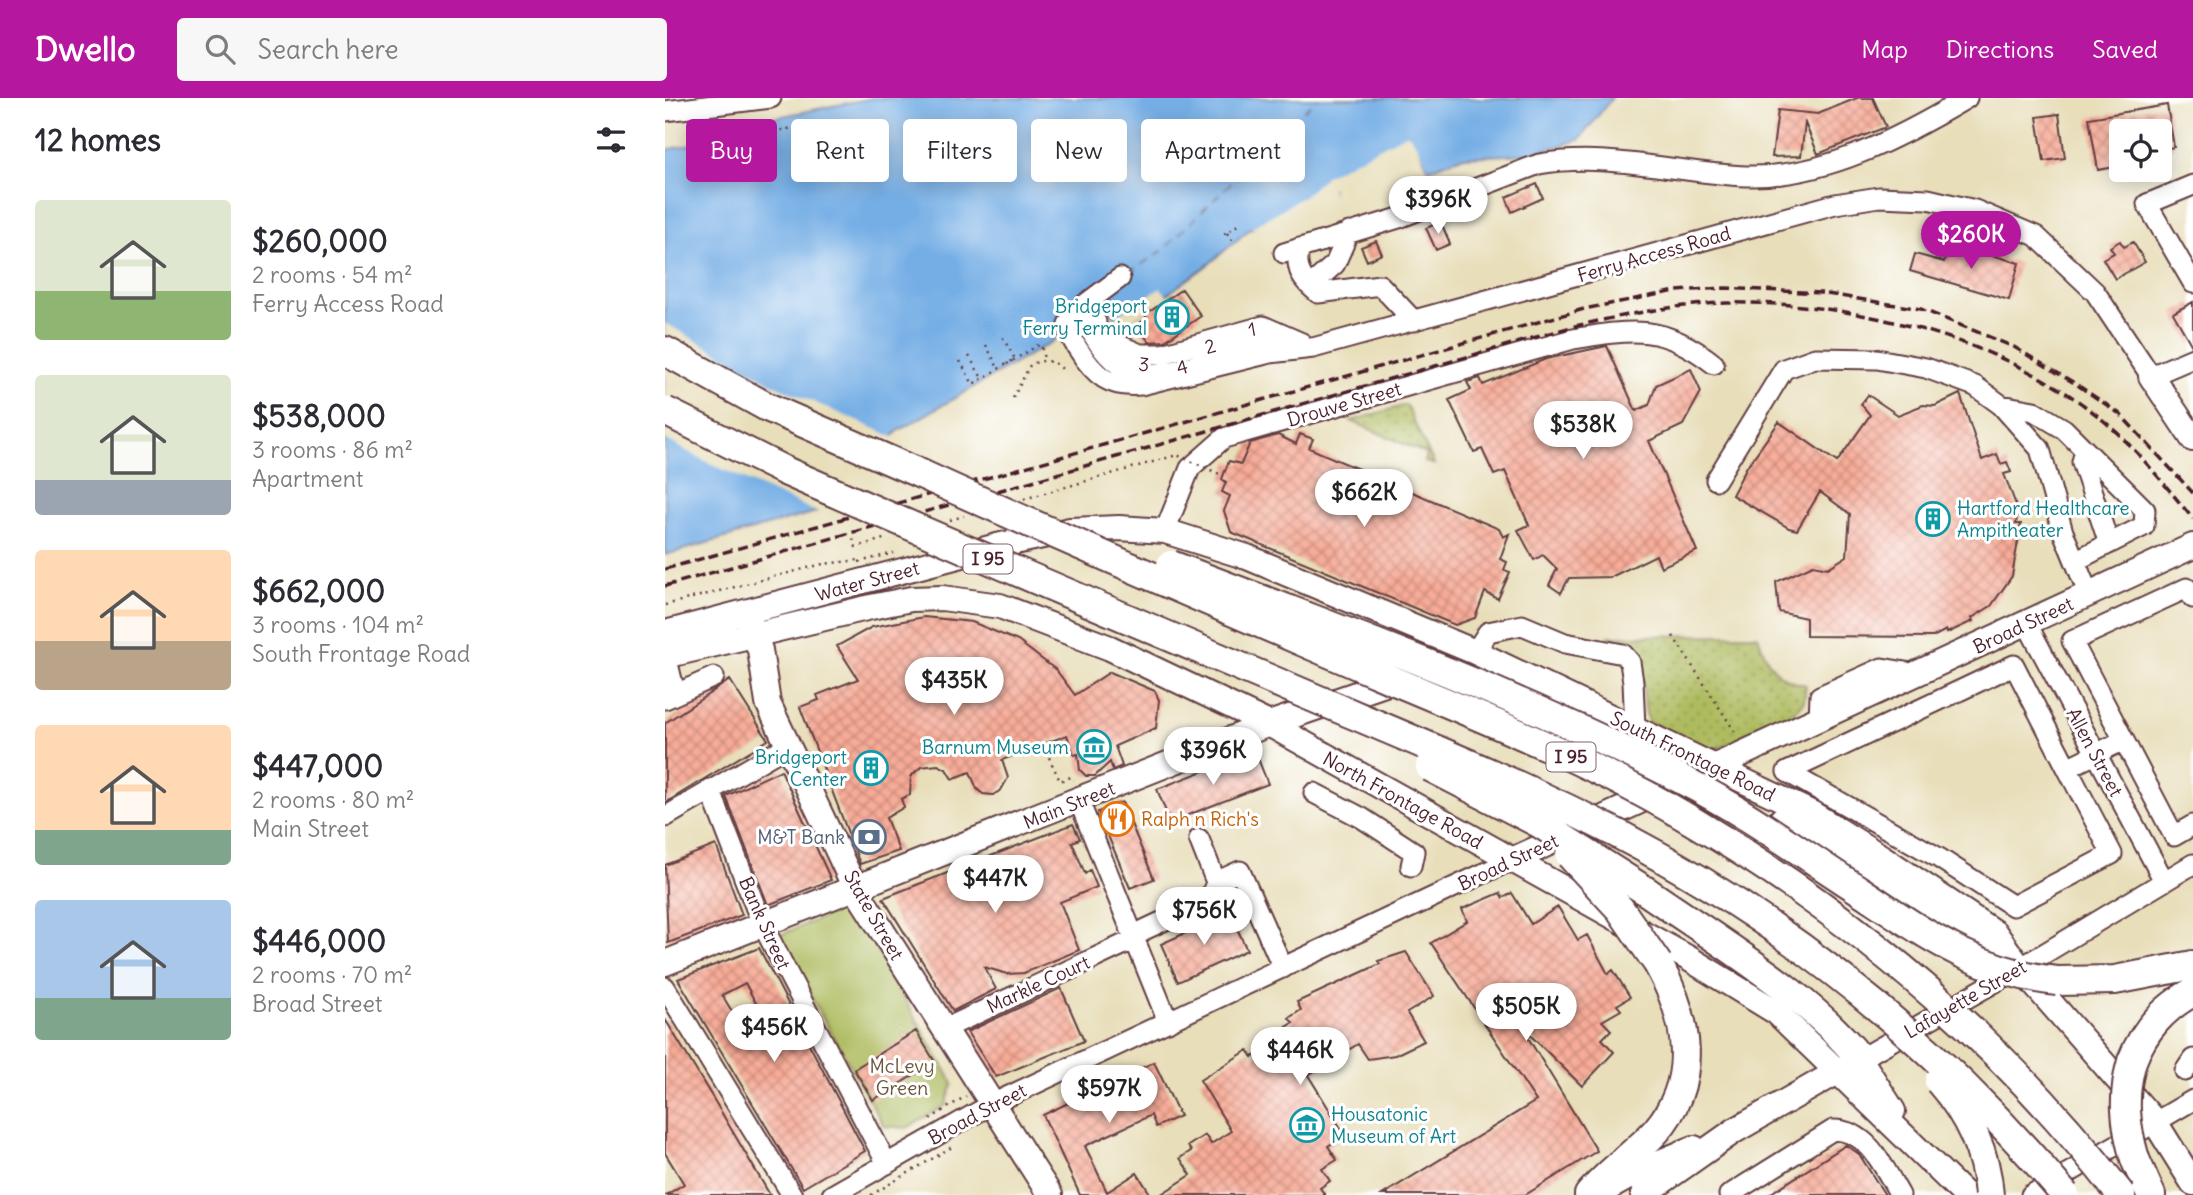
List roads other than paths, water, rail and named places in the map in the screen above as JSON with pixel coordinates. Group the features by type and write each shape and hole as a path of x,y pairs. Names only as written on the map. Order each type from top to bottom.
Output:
{"highway":[{"name":"I 95","path":"665,351 767,407 1050,533 1565,754 1702,826 1812,898 1942,1002 2025,1084 2121,1195"},
{"name":"I 95","path":"665,411 718,440 808,482 1315,698 1582,816 1667,861 1752,914 1832,969 1906,1030 1991,1112 2065,1195"},
{"path":"921,474 1023,508 1492,691 1629,739 1830,847 1956,930 2020,968"},
{"path":"1315,698 1409,756 1566,838 1646,891 1801,1002 1847,1042 1850,1065"},
{"path":"1629,739 1950,949 1999,970 2057,981 2115,980 2193,965"},
{"path":"1485,794 1540,831 1583,867 1620,909 1658,964 1676,999 1683,1022 1686,1059 1682,1081 1663,1122 1589,1195"},
{"path":"1752,914 1910,1052 1950,1093 1978,1142 1986,1167 1989,1195"},
{"path":"2151,1195 2135,1159 2125,1115 2125,1088 2132,1061 2152,1024 2169,1007 2193,992"}],"main road":[{"name":"Ferry Access Road","path":"2151,376 2193,439"},
{"name":"South Frontage Road","path":"1070,530 1119,528 1165,531 1337,586 1475,652 1629,739 1716,766 1811,813 1995,933 2020,968 2155,1122 2193,1183"},
{"name":"Water Street","path":"665,648 746,612 997,545 1070,530"},
{"name":"Broad Street","path":"1512,860 2193,547"},
{"name":"North Frontage Road","path":"885,605 942,598 1000,606 1110,648 1269,724 1776,1012 1850,1065 1885,1095 1905,1134 1965,1195"},
{"name":"Water Street","path":"665,648 755,636 885,605"},
{"name":"State Street","path":"746,612 755,636 768,704 856,888 1050,1195"},
{"name":"Main Street","path":"665,963 856,888 1077,794 1475,652"},
{"name":"Lafayette Street","path":"1596,1195 1649,1187 1734,1131 1850,1065"}],"street":[{"path":"665,111 771,98"},
{"path":"1414,321 1376,283 1318,293 1302,279 1291,251 1399,219 1539,163 1608,160 1748,176 1813,169 1849,158 1967,98"},
{"path":"2193,185 2147,204 2193,283"},
{"name":"Ferry Access Road","path":"1081,307 1069,318 1067,328 1087,363 1099,377 1109,383 1131,386 1269,353 1313,348 1835,204 1908,196 1975,211 2036,236 2095,292 2151,376"},
{"path":"1310,286 1335,264 1349,232"},
{"path":"1081,307 1120,278"},
{"name":"2","path":"1081,307 1123,354 1145,360 1168,359 1259,333 1313,348"},
{"name":"4","path":"1081,307 1108,355 1120,365 1141,372 1168,371 1261,345 1313,348"},
{"name":"Drouve Street","path":"1165,531 1189,468 1224,438 1573,339 1608,333 1661,333 1689,345 1714,363"},
{"path":"1716,480 1784,369 1815,358 1877,359 1926,368 1975,386 2001,405 2040,449 2063,532 2089,595"},
{"path":"2151,376 2193,359"},
{"path":"2001,405 2034,411 2064,429 2145,510 2144,526 2075,561"},
{"path":"2085,450 2082,462 2109,544"},
{"path":"2193,598 2187,588 2072,641 2174,836 2193,825"},
{"name":"Allen Street","path":"2027,624 2164,881"},
{"path":"1475,652 1488,632 1522,625 1572,645 1623,654 1630,662 1633,682 1629,739"},
{"path":"665,648 670,696 714,677"},
{"path":"2033,702 2084,664"},
{"path":"2014,665 2067,768 2112,855 2013,906 1940,858 1787,772 2014,665"},
{"path":"2067,768 2124,740"},
{"path":"665,817 787,746"},
{"name":"Bank Street","path":"710,789 762,924 887,1164"},
{"path":"1314,793 1362,818 1414,852 1411,866"},
{"path":"1077,794 1133,940 1168,1022"},
{"path":"1199,839 1216,882 1240,871 1283,968"},
{"name":"Broad Street","path":"832,1195 992,1104 1512,860"},
{"name":"Lafayette Street","path":"1850,1065 2020,968 2193,864"},
{"name":"Markle Court","path":"944,1029 1133,940 1144,930 1210,899 1216,882"},
{"path":"665,987 792,1195"},
{"path":"2031,1195 2193,1100"},
{"path":"1729,1195 1833,1130 1847,1130 1871,1149 1900,1195"}],"water":[{"path":"872,98 1612,98 1579,140 1530,154 1462,157 1429,169 1414,142 1403,140 1331,185 1332,195 1264,227 1251,228 1209,264 1122,327 1095,287 1066,308 1055,340 898,431 823,510 665,555 665,150 686,146 686,182 777,182 777,119 768,119"}],"railway":[{"path":"665,569 1584,309 1676,291 1725,288 1821,293 1921,309 2014,347 2120,414 2193,493"},
{"path":"665,586 1575,326 1689,305 1727,303 1775,304 1875,318 1926,330 1975,347 2022,368 2065,393 2104,421 2139,455 2193,519"}],"place":[{"name":"Bridgeport Ferry Terminal","path":"1172,317"},
{"name":"Hartford Healthcare Ampitheater","path":"1933,519"},
{"name":"Barnum Museum","path":"1094,747"},
{"name":"Bridgeport Center","path":"871,768"},
{"name":"Ralph n Rich's","path":"1117,819"},
{"name":"M&T Bank","path":"869,837"},
{"name":"Housatonic Museum of Art","path":"1307,1125"}],"park label":[{"name":"McLevy Green","path":"902,1077"}]}
